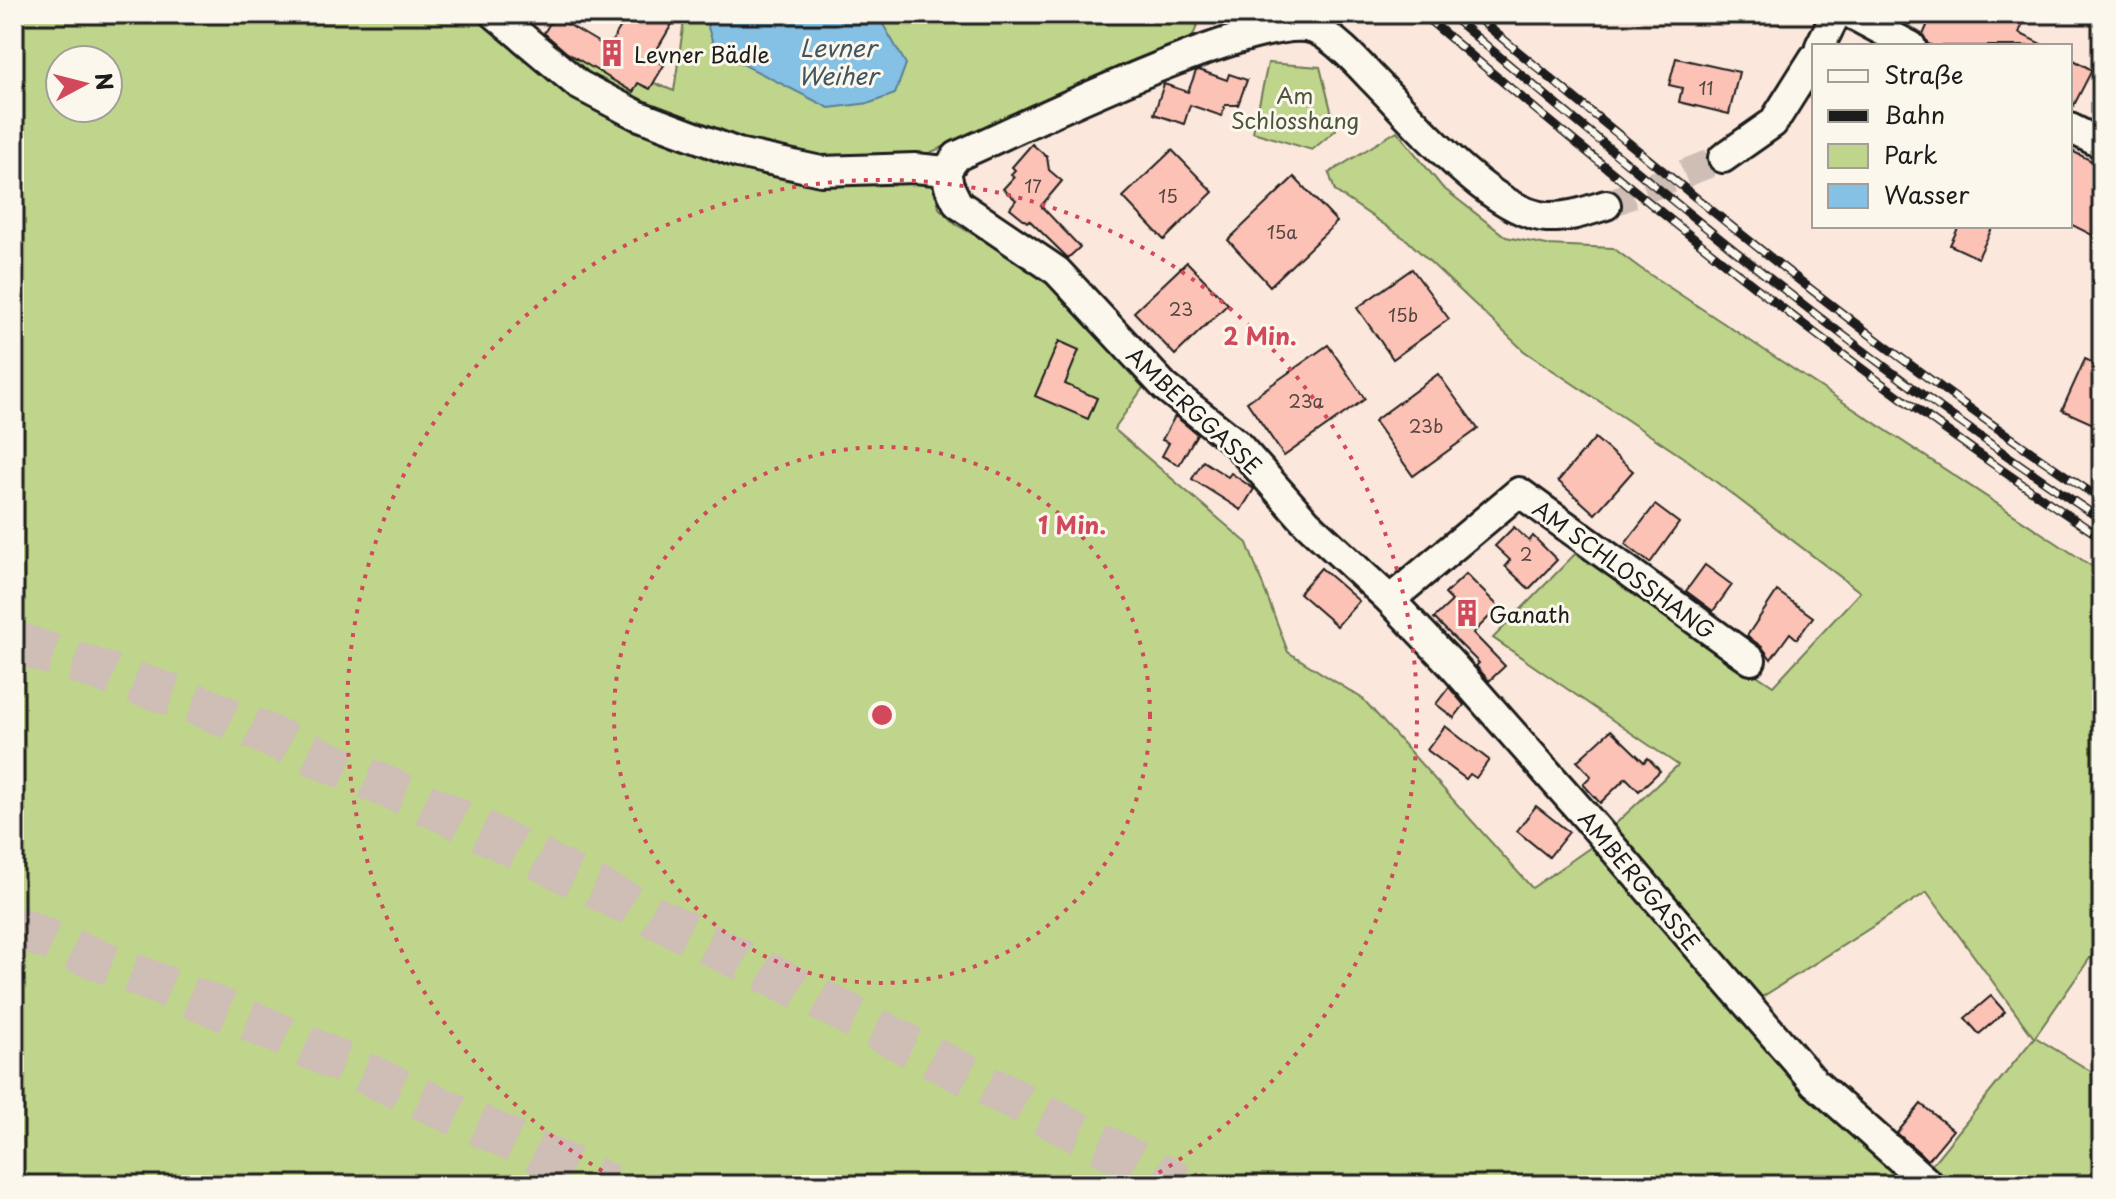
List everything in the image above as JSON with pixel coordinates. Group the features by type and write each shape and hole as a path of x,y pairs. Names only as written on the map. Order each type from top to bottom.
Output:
{"street":[{"path":"495,14 579,85 637,115 738,153 821,171 915,168 946,171 957,156 1196,51 1263,31 1288,27 1314,29 1348,53 1452,158 1500,200 1523,212 1546,217 1568,216 1606,205"},
{"path":"1821,44 1836,14"},
{"path":"1851,14 1907,44"},
{"path":"1723,158 1773,123 1812,61"},
{"path":"2072,129 2102,144"},
{"name":"AMBERGGASSE","path":"946,171 958,204 1057,271 1165,387 1236,443 1307,523 1390,600 1567,795 1815,1083 1930,1185"},
{"name":"AM SCHLOSSHANG","path":"1390,600 1519,492 1751,660"}],"green space":[{"path":"14,14 483,14 674,91 685,14 1202,14 1192,38 929,153 939,208 955,224 1009,255 1067,295 1147,382 1114,429 1247,543 1288,652 1363,699 1532,888 1591,847 1678,765 1493,638 1575,554 1773,686 1860,592 1690,462 1524,351 1407,240 1335,191 1329,173 1397,131 1442,187 1506,237 1547,245 1613,248 2102,573 2102,950 2090,958 2035,1037 2102,1078 2102,1185 14,1185","holes":["1927,892 2034,1038 1921,1178 1740,1011"]},
{"name":"Am Schlosshang","path":"1268,63 1320,67 1336,130 1312,150 1253,132"}],"water":[{"name":"Levner Weiher","path":"704,14 877,14 906,64 895,94 870,103 829,108 715,50"}],"building":[{"name":"Levner Bädle","path":"628,14 678,14 652,58 664,65 650,89 638,83 633,92 566,52 544,33 554,16 608,48"},
{"path":"1932,14 2008,14 2023,23 2019,33 2041,44 1928,44 1923,35"},
{"path":"1676,58 1739,72 1729,114 1679,102 1682,88 1669,85"},
{"path":"2072,59 2092,70 2072,109"},
{"path":"1199,70 1227,80 1229,74 1247,80 1238,105 1225,105 1222,116 1190,105 1184,124 1154,114 1164,84 1188,92"},
{"path":"1032,144 1047,157 1049,170 1062,181 1041,206 1080,247 1068,258 1029,220 1027,222 1010,208 1016,200 1003,189 1014,177 1012,167"},
{"path":"1172,150 1213,192 1164,240 1123,197"},
{"path":"2072,151 2102,166 2102,240 2072,225"},
{"path":"1294,177 1337,222 1270,286 1228,240"},
{"path":"1958,228 1992,228 1978,258 1950,245"},
{"path":"1187,262 1228,304 1175,355 1134,312"},
{"path":"1412,269 1449,319 1393,359 1357,308"},
{"path":"1059,341 1079,350 1065,384 1097,398 1088,419 1035,396"},
{"path":"1328,345 1365,399 1284,456 1247,402"},
{"path":"2085,359 2102,367 2102,428 2062,410"},
{"path":"1438,374 1478,429 1413,476 1374,421"},
{"path":"1175,416 1197,434 1179,465 1162,456 1169,443 1162,440"},
{"path":"1595,438 1633,471 1595,514 1558,481"},
{"path":"1203,461 1228,477 1231,473 1254,489 1241,510 1192,479"},
{"path":"1655,505 1679,523 1650,563 1625,544"},
{"path":"1514,527 1529,541 1533,536 1557,560 1529,589 1505,566 1510,560 1495,546"},
{"path":"1705,565 1732,585 1713,611 1686,591"},
{"path":"1321,568 1359,601 1337,626 1299,593"},
{"name":"Ganath","path":"1466,574 1499,607 1473,633 1505,666 1489,681 1476,666 1479,663 1434,618 1452,601 1445,594"},
{"path":"1777,591 1813,617 1797,639 1790,633 1771,659 1762,647 1747,636"},
{"path":"1449,687 1464,705 1454,718 1436,704"},
{"path":"1445,726 1489,760 1476,778 1470,774 1466,779 1427,750"},
{"path":"1611,730 1644,762 1648,758 1660,771 1639,791 1626,778 1600,803 1583,784 1591,776 1577,761"},
{"path":"1536,806 1569,832 1549,857 1517,831"},
{"path":"1991,996 2005,1012 1979,1034 1965,1018"},
{"path":"1921,1104 1953,1130 1928,1160 1897,1133"}],"tunnel":[{"path":"1606,205 1723,158"},
{"path":"14,642 192,702 446,813 1181,1185"},
{"path":"14,926 253,1022 610,1185"}],"railway":[{"path":"1422,14 1587,152 1839,352 2013,478 2102,538"},
{"path":"1449,14 1607,147 1849,340 2016,462 2102,520"},
{"path":"1473,14 1781,266 1939,386 2102,500"}],"place":[{"name":"Levner Bädle","path":"612,53"},
{"name":"Ganath","path":"1467,613"}]}
